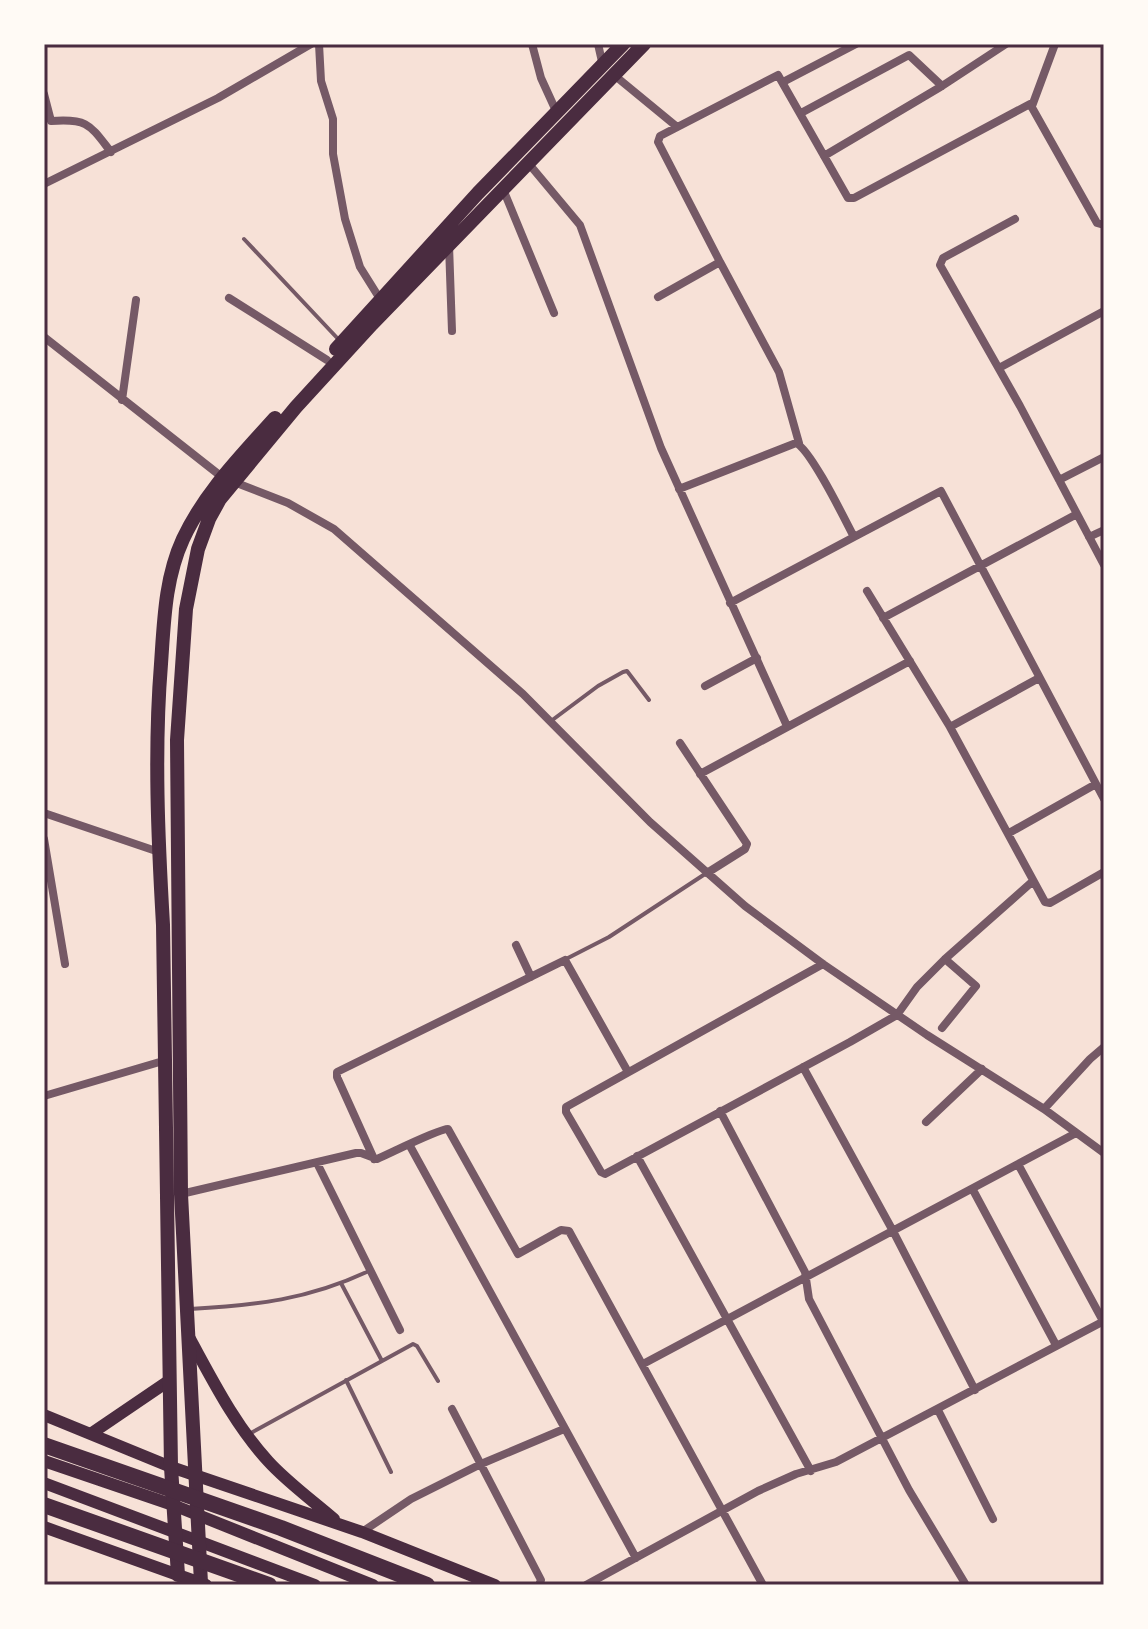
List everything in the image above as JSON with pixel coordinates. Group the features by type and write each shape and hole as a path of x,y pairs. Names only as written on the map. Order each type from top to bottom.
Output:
{"highway":[{"path":"44,1445 281,1528 427,1585"},
{"path":"44,1505 269,1585"}],"main road":[{"path":"44,1527 203,1584 181,1194 177,740 182,645 192,570 203,534 228,480 449,244 529,164 609,70 623,44"},
{"path":"178,1575 171,1467 158,696 166,597 172,569 184,537 380,299 478,193 558,114 644,44"},
{"path":"189,1336 217,1389 269,1462 336,1521 359,1532"},
{"path":"92,1433 170,1380"},
{"path":"44,1415 171,1467 359,1532 495,1585"},
{"path":"44,1461 173,1505 373,1585"},
{"path":"44,1483 315,1585"}],"street":[{"path":"44,184 218,98 311,44"},
{"path":"319,44 321,81 333,119 333,154 345,219 360,267 380,299"},
{"path":"532,44 541,78 558,114"},
{"path":"598,44 609,70 676,126"},
{"path":"783,82 856,44"},
{"path":"824,156 1006,44"},
{"path":"1055,44 1032,106 1097,223 1104,225"},
{"path":"801,113 909,55 942,86"},
{"path":"854,537 799,443 779,372 658,142 660,136 780,75 846,196 851,199 1028,105 1032,106"},
{"path":"44,94 51,121 67,120 90,125 111,152"},
{"path":"529,164 580,225 661,448 787,726"},
{"path":"503,189 554,313"},
{"path":"1015,219 939,262 1104,565"},
{"path":"449,244 452,331"},
{"path":"658,297 720,262"},
{"path":"229,298 327,360"},
{"path":"122,400 136,300"},
{"path":"999,368 1104,311"},
{"path":"44,337 228,480 288,503 334,529 469,645 551,721 650,822 745,906 897,1015 1044,1109 1104,1153"},
{"path":"679,489 799,443"},
{"path":"1059,480 1104,457"},
{"path":"730,603 941,491 1104,799"},
{"path":"883,618 1077,514"},
{"path":"1089,537 1104,530"},
{"path":"867,591 950,727 1033,881 1049,903 1104,872"},
{"path":"705,686 757,658"},
{"path":"700,774 910,661"},
{"path":"950,727 1039,678"},
{"path":"680,743 747,846 707,873"},
{"path":"1009,833 1096,784"},
{"path":"44,813 159,852"},
{"path":"44,839 48,891 65,964"},
{"path":"823,964 565,1108 603,1174 897,1015 917,987 945,959 1033,881"},
{"path":"516,945 531,977"},
{"path":"942,1028 976,986 945,959"},
{"path":"374,1159 337,1072 565,960 628,1072"},
{"path":"1044,1109 1104,1047"},
{"path":"44,1096 163,1061"},
{"path":"803,1067 975,1390"},
{"path":"926,1122 982,1069"},
{"path":"720,1111 807,1277 809,1299 909,1490 966,1585"},
{"path":"181,1194 361,1153 374,1159 448,1129 518,1254 561,1230 569,1231 763,1585"},
{"path":"643,1364 1076,1133"},
{"path":"410,1146 636,1558"},
{"path":"637,1156 811,1471"},
{"path":"317,1163 400,1330"},
{"path":"586,1585 779,1481 836,1462 1103,1321 1019,1166"},
{"path":"973,1190 1056,1345"},
{"path":"452,1409 541,1580 539,1585"},
{"path":"938,1410 993,1519"},
{"path":"359,1532 411,1499 481,1464 564,1429"}],"lane":[{"path":"244,239 341,343"},
{"path":"551,721 598,686 627,671 649,700"},
{"path":"565,960 609,937 707,873"},
{"path":"188,1309 267,1304 341,1284 369,1271"},
{"path":"341,1284 382,1361"},
{"path":"247,1435 415,1344 438,1381"},
{"path":"346,1380 391,1472"}]}
